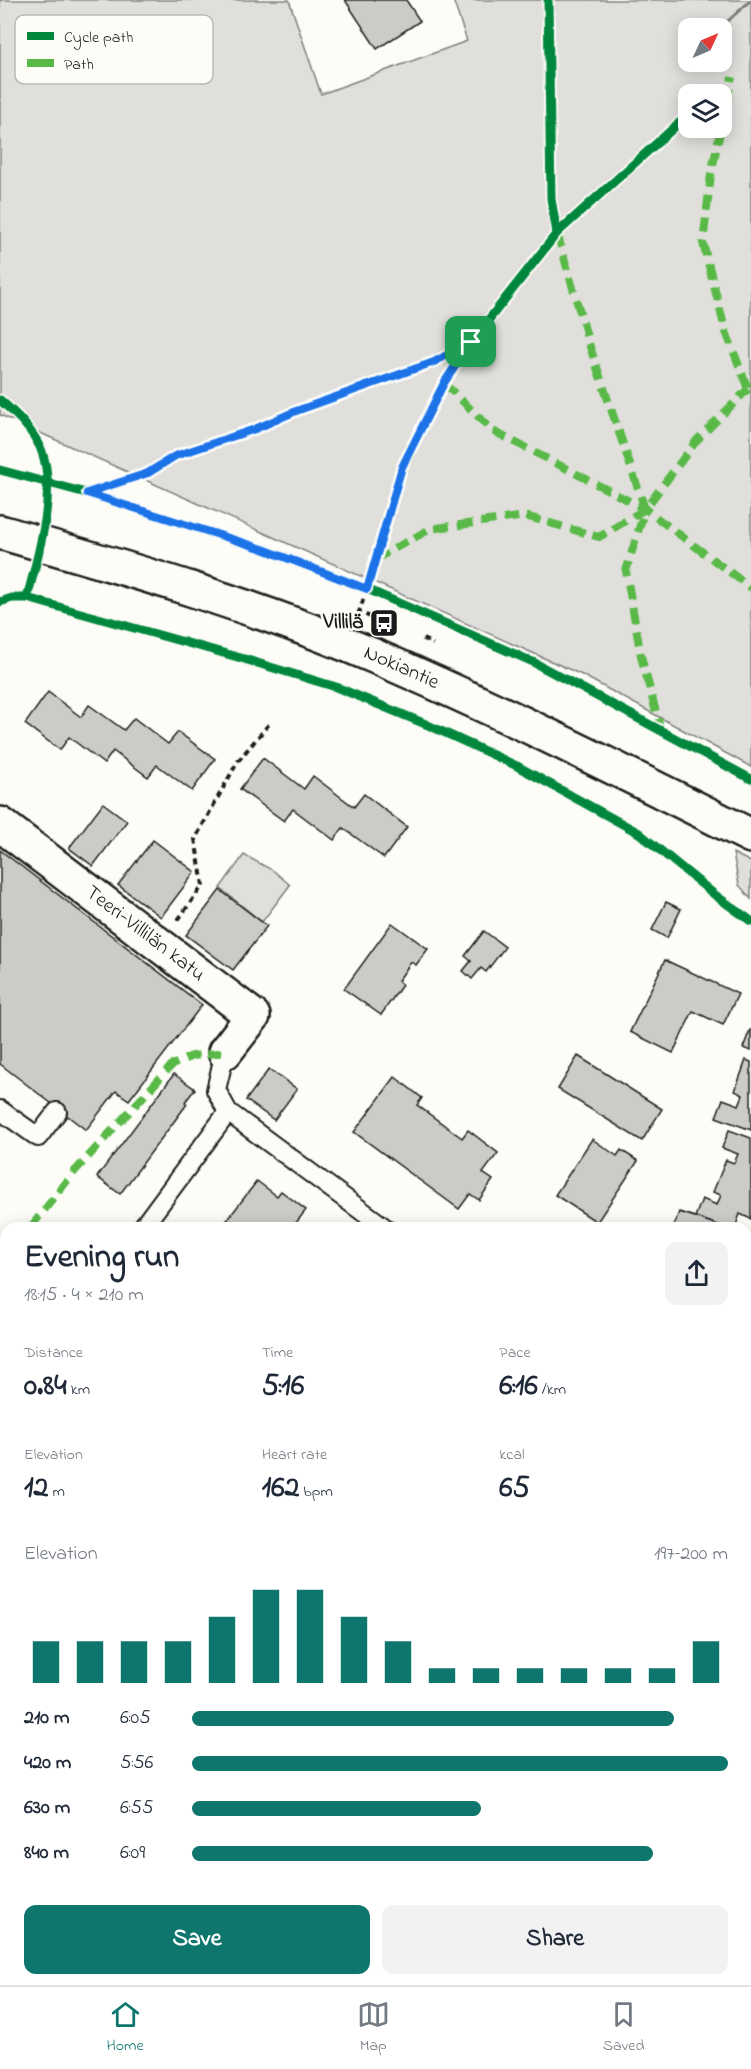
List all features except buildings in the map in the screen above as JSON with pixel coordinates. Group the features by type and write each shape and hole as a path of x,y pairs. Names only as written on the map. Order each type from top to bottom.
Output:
{"main road":[{"name":"Nokiantie","path":"0,532 110,564 250,610 373,656 538,730 751,836"},
{"name":"Teeri-Villilän katu","path":"0,824 253,1016 225,1052"}],"lane":[{"path":"225,1052 216,1090 228,1112 378,1222"},
{"path":"0,1110 38,1137 57,1112"},
{"path":"146,1222 228,1112"}],"path":[{"path":"368,584 359,612 384,623"},
{"path":"356,585 368,584 377,593"},
{"path":"413,635 433,644"},
{"path":"160,945 203,885 195,839 238,761 269,724"}],"shaded area":[{"path":"0,0 289,0 321,94 467,41 453,0 750,0 730,18 678,18 678,72 732,72 732,18 751,1 751,767 582,675 0,415"},
{"path":"733,853 751,862 751,899 739,885"},
{"path":"244,855 274,871 290,885 262,922 220,888"}],"marked path":[{"path":"731,84 732,77"},
{"path":"719,138 711,174 703,243 725,329 748,389 751,391"},
{"path":"557,233 590,347 645,509 626,571 641,656 661,731"},
{"path":"444,383 493,431 645,509 751,588"},
{"path":"374,560 430,529 525,516 599,537 645,509 697,440 748,389"},
{"path":"35,1222 75,1171 172,1065 192,1056 225,1052"}],"cycle path":[{"path":"548,0 551,199 557,233"},
{"path":"367,589 402,467 444,383 471,342 557,233 678,124"},
{"path":"86,493 148,473 175,456 255,429 296,411 434,362 468,344"},
{"path":"0,400 18,416 33,435 41,449 46,466 47,504 27,598"},
{"path":"0,470 86,493 263,549 367,589 533,662 751,779"},
{"path":"0,602 12,598 27,598 241,658 336,687 428,725 517,766 639,833 751,921"}],"place":[{"name":"Villilä","path":"384,623"}],"route":[{"path":"471,342 444,383 402,467 367,589 263,549 87,493 148,473 175,456 255,429 296,411 434,362 471,342"}]}
